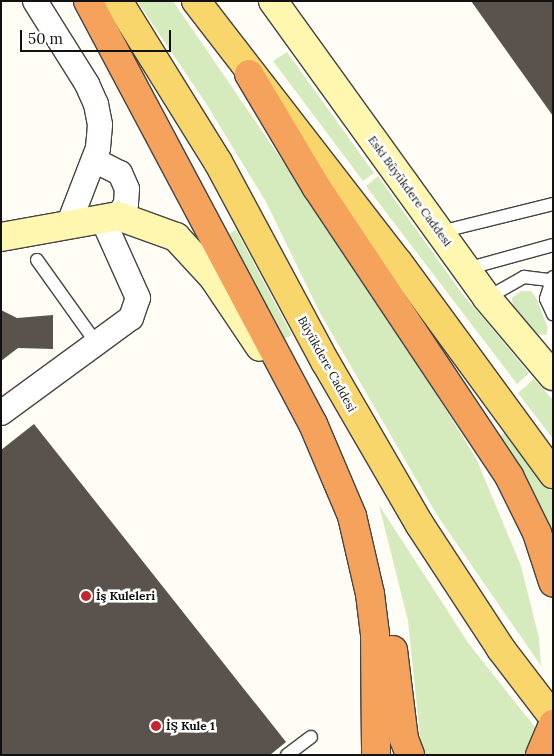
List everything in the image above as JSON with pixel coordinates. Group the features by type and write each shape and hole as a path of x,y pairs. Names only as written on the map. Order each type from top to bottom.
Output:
{"highway":[{"path":"88,1 313,424 352,516 370,594 375,634 378,676 376,755"},
{"path":"249,74 316,188 509,476 537,533 553,582"},
{"path":"352,516 370,545 378,570 389,619 404,739 410,755"},
{"path":"540,755 553,724"}],"main road":[{"name":"Büyükdere Caddesi","path":"118,1 218,162 390,475 501,649 553,717"},
{"path":"196,1 249,74 302,136 380,239 553,474"}],"street":[{"path":"35,1 87,84 96,104 100,125 94,160 70,223"},
{"name":"Eski Büyükdere Caddesi","path":"273,1 488,298 550,361"},
{"path":"94,160 120,173 127,189 126,204 111,218"},
{"path":"1,414 131,318 138,298 111,218"},
{"path":"1,237 70,223 111,218 176,237 213,277 240,316 334,470"}],"lane":[{"path":"440,232 553,204"},
{"path":"466,269 553,245"},
{"path":"37,260 97,344"},
{"path":"488,298 524,277 551,278 546,299 553,314"},
{"path":"287,755 311,737"}],"green space":[{"path":"137,1 173,1 375,296 476,458 521,566 539,638 541,666 437,515 320,313 266,202 207,105"},
{"path":"287,52 374,173 363,181 273,61"},
{"path":"378,176 461,292 529,373 517,384 366,186"},
{"path":"236,230 292,335 280,341 225,236"},
{"path":"521,291 531,291 536,298 548,328 546,335 535,334 513,307 512,298"},
{"path":"534,379 553,400 553,439 518,393"},
{"path":"507,431 553,493 553,541 499,437"},
{"path":"379,505 469,644 542,736 535,755 422,755 408,621"}],"building":[{"path":"471,1 553,1 553,116"},
{"path":"1,310 17,318 53,315 53,349 18,348 1,361"},
{"name":"İş Kuleleri","path":"34,424 286,742 270,755 1,755 1,450"}],"place":[{"name":"İş Kuleleri","path":"86,596"},
{"name":"İŞ Kule 1","path":"156,726"}]}
